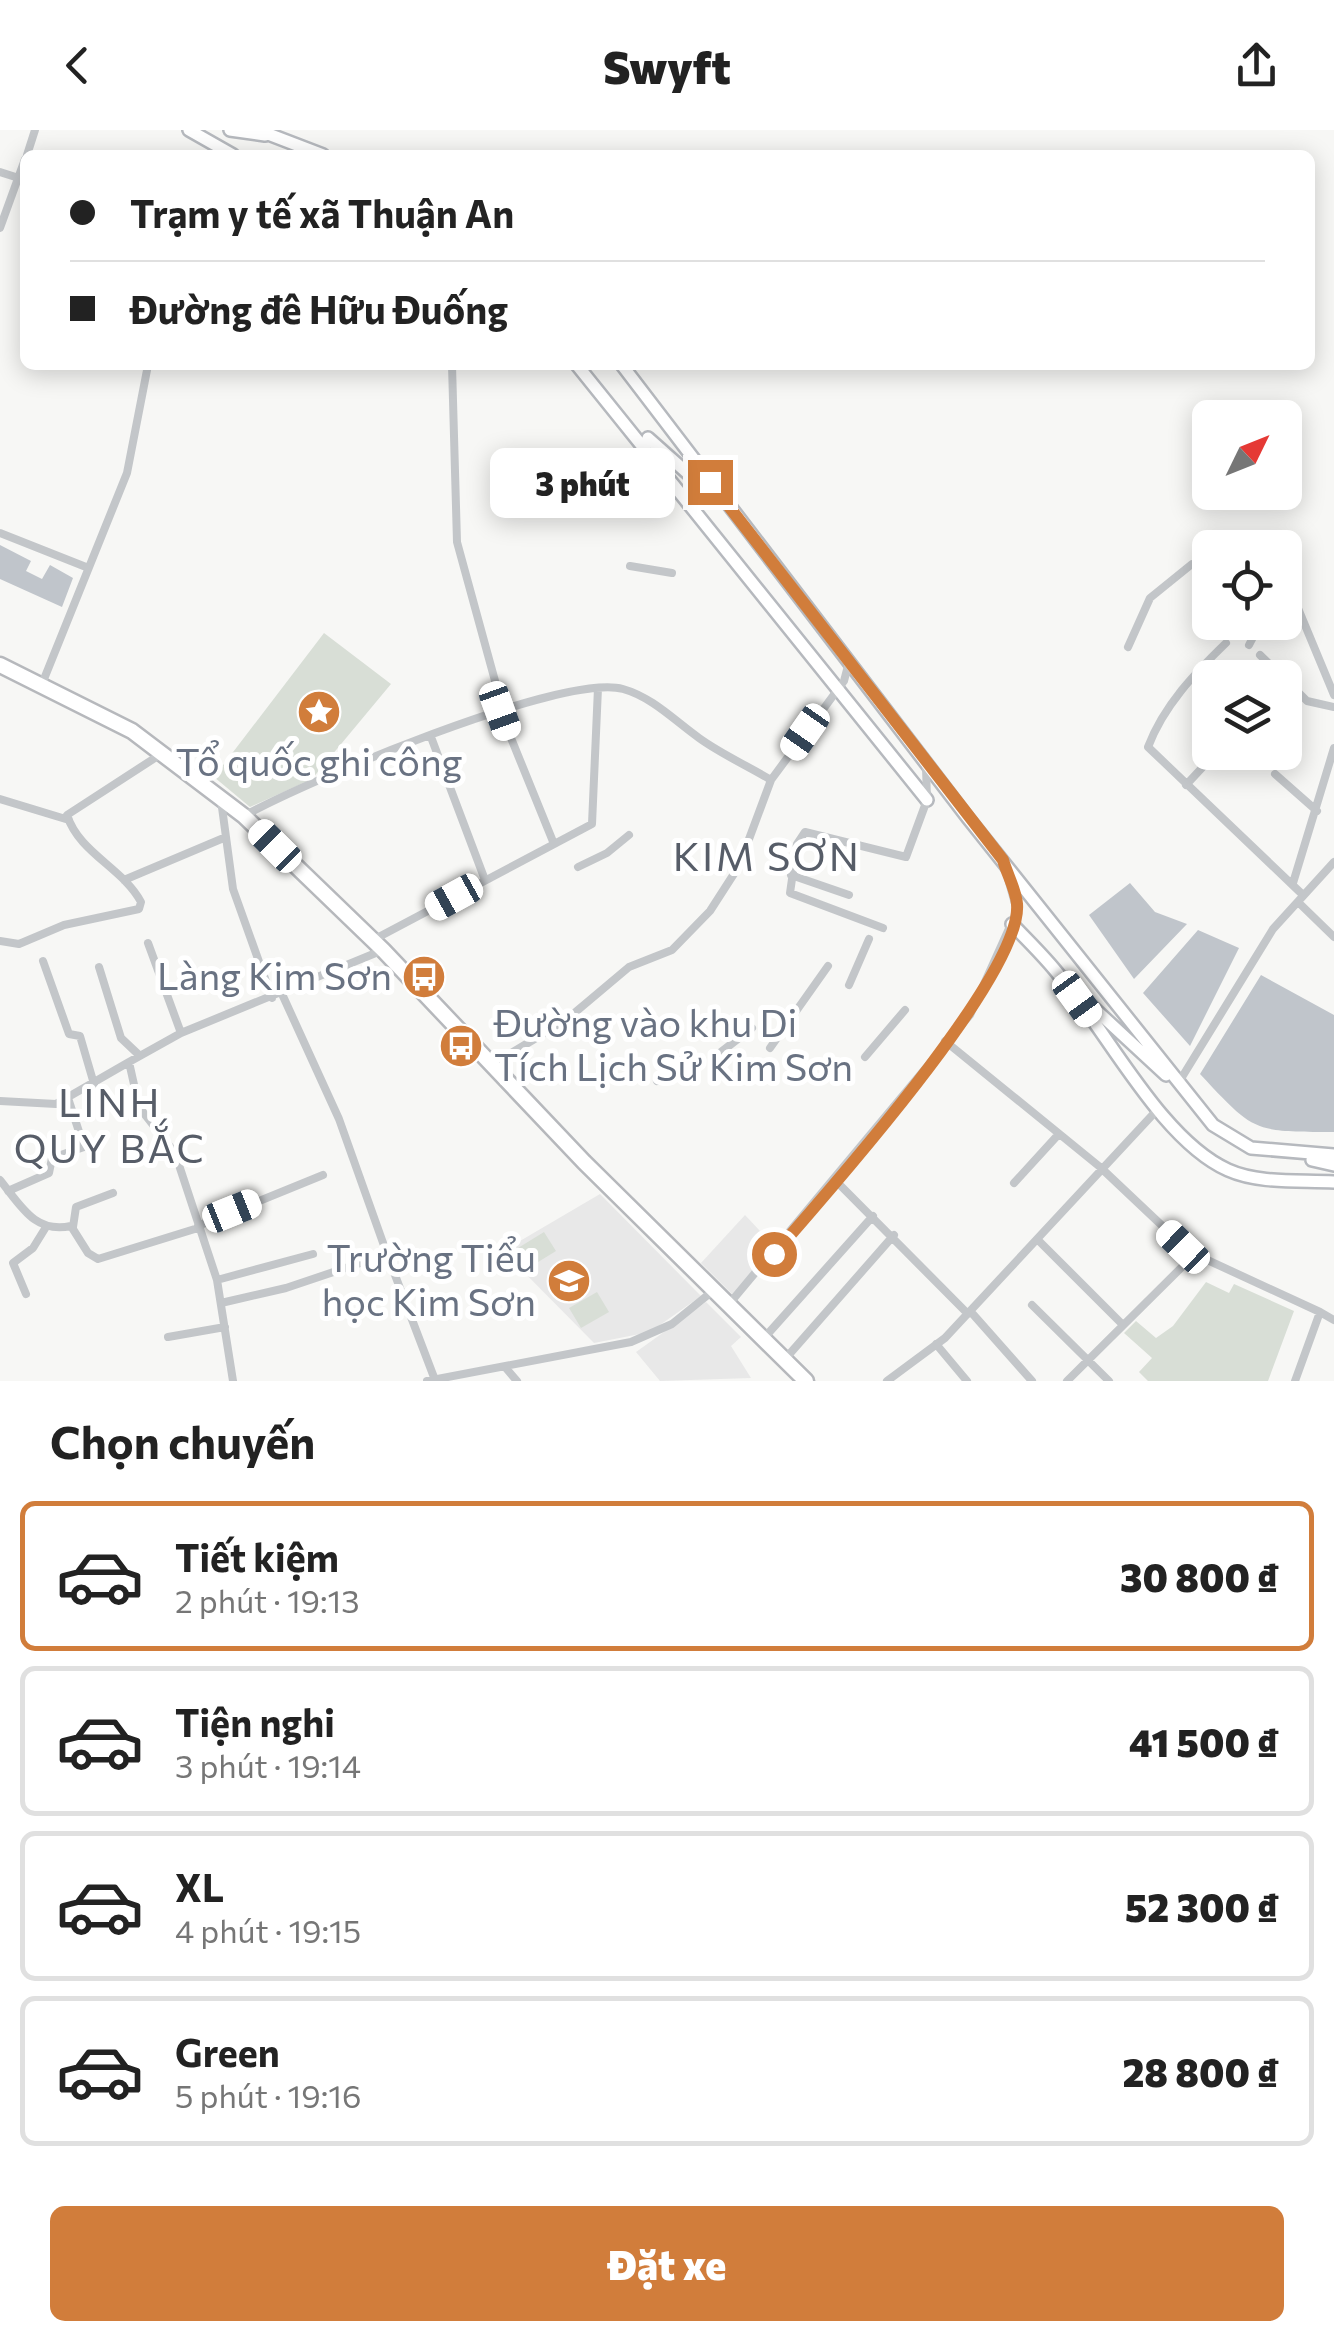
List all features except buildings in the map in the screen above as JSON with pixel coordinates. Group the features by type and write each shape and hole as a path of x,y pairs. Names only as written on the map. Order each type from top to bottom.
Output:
{"highway":[{"path":"0,665 132,731 244,816 378,945 584,1162 806,1381"}],"main road":[{"path":"189,130 209,150"},
{"path":"230,130 263,133 309,150"},
{"path":"582,370 841,684 927,800"},
{"path":"583,370 657,447 738,518"},
{"path":"626,370 1176,1082 1225,1134 1251,1148 1334,1165"},
{"path":"1012,924 1153,1066 1176,1082"},
{"path":"1060,976 1158,1109 1190,1143 1227,1169 1256,1177 1334,1182"},
{"path":"1278,1153 1334,1155"}],"street":[{"path":"0,228 20,181"},
{"path":"42,684 127,473 147,370"},
{"path":"452,370 457,542 501,710 530,794 554,844"},
{"path":"0,534 86,567"},
{"path":"1128,647 1150,598 1192,564"},
{"path":"630,566 672,573"},
{"path":"1302,620 1334,695"},
{"path":"1248,645 1251,640"},
{"path":"1226,643 1194,674 1158,721 1148,747 1279,876 1293,883 1300,899 1334,937"},
{"path":"1260,655 1265,660"},
{"path":"493,1064 566,1020 629,967 672,950 710,912 739,866 771,780 841,684 849,662"},
{"path":"841,684 863,679"},
{"path":"0,1101 38,1106 68,1098 181,1034 282,994 378,945 594,819 598,688"},
{"path":"244,816 296,789 501,710 557,694 598,688 633,692 701,740 771,780"},
{"path":"1302,696 1307,701 1334,707"},
{"path":"432,737 485,880"},
{"path":"1293,883 1334,748"},
{"path":"0,941 18,944 64,925 131,913 141,902 124,880 80,840 69,820 69,810 162,754"},
{"path":"884,928 790,893 791,875 805,832 906,856 927,800 926,762"},
{"path":"1186,785 1200,770"},
{"path":"1275,774 1316,812"},
{"path":"220,797 233,889 272,998"},
{"path":"0,799 69,820"},
{"path":"578,867 607,853 629,834"},
{"path":"124,880 226,837"},
{"path":"730,1304 836,1181 982,994 1012,924 1017,902 1003,860"},
{"path":"1176,1082 1273,929 1334,862"},
{"path":"1325,871 1334,881"},
{"path":"791,875 849,895"},
{"path":"849,985 869,939"},
{"path":"148,943 181,1034"},
{"path":"44,961 69,1034 80,1036 94,1084"},
{"path":"99,966 122,1038 139,1055"},
{"path":"770,1048 828,966"},
{"path":"282,994 339,1119 431,1380 631,1342 672,1324 715,1289"},
{"path":"865,1057 905,1010"},
{"path":"722,1052 752,1028"},
{"path":"946,1042 1100,1168 1194,1255 1334,1320"},
{"path":"657,1081 689,1060"},
{"path":"129,1062 139,1106 175,1153 217,1280 233,1381"},
{"path":"8,1190 49,1173 48,1160 84,1148 68,1098"},
{"path":"887,1381 970,1313 1158,1109"},
{"path":"1014,1184 1057,1136"},
{"path":"112,1193 76,1207 72,1227 88,1253 102,1259 198,1227 323,1175"},
{"path":"0,1180 46,1228 72,1227"},
{"path":"836,1181 894,1235 1032,1381"},
{"path":"765,1337 873,1216"},
{"path":"26,1294 13,1263 33,1248 46,1228"},
{"path":"786,1358 894,1235"},
{"path":"1039,1241 1122,1324"},
{"path":"217,1280 314,1254"},
{"path":"222,1302 286,1288 386,1254"},
{"path":"1067,1381 1194,1255"},
{"path":"1032,1304 1109,1381"},
{"path":"1295,1381 1320,1312"},
{"path":"168,1337 225,1327"},
{"path":"936,1344 967,1381"},
{"path":"505,1367 517,1381"}],"shaded area":[{"path":"0,545 31,561 26,571 42,579 50,565 73,578 62,607 0,579"},
{"path":"324,633 391,684 312,779 250,807 214,777"},
{"path":"1130,883 1155,912 1187,924 1134,979 1089,915"},
{"path":"1198,930 1239,948 1190,1046 1143,993"},
{"path":"1261,975 1334,1015 1334,1132 1287,1131 1258,1125 1233,1108 1200,1074"},
{"path":"600,1194 701,1296 650,1332 594,1343 503,1251"},
{"path":"745,1215 778,1250 736,1298 701,1263"},
{"path":"544,1232 556,1251 530,1267 518,1248"},
{"path":"1206,1282 1229,1293 1234,1284 1294,1311 1268,1381 1148,1381 1139,1372 1152,1358 1124,1333 1136,1321 1156,1338 1173,1326"},
{"path":"597,1292 609,1312 581,1328 569,1308"},
{"path":"706,1302 741,1337 731,1346 751,1378 660,1381 636,1352"}],"place":[{"name":"Tổ quốc ghi công","path":"319,712"},
{"name":"Làng Kim Sơn","path":"424,977"},
{"name":"Đường vào khu Di Tích Lịch Sử Kim Sơn","path":"461,1046"},
{"name":"Trường Tiểu học Kim Sơn","path":"569,1281"}],"district":[{"name":"KIM SƠN","path":"767,857"},
{"name":"LINH QUY BẮC","path":"110,1126"}],"route":[{"path":"710,482 1003,860 1018,905 987,986 970,1015 774,1254"}]}
